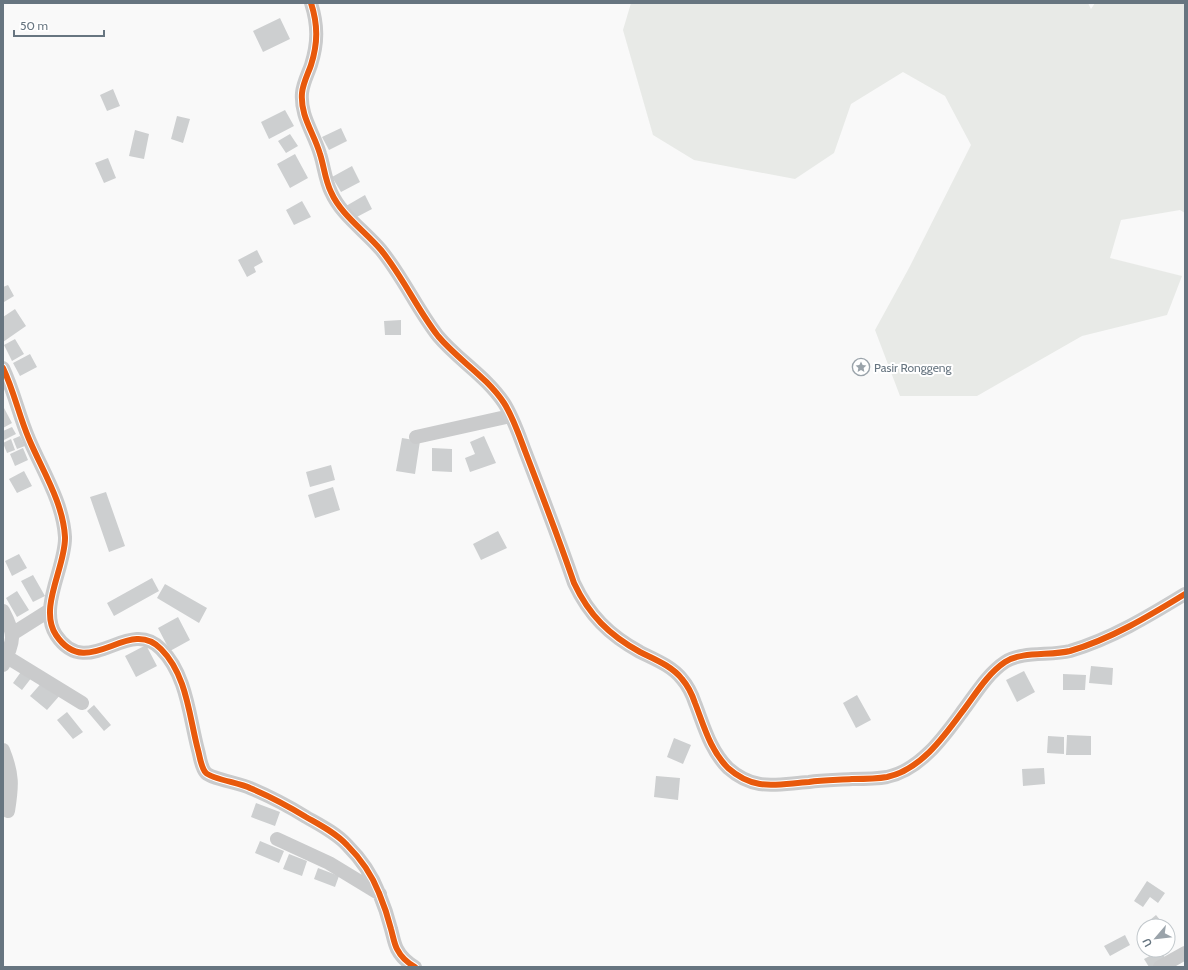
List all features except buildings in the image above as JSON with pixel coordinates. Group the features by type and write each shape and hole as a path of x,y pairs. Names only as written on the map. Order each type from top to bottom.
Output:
{"street":[{"path":"311,3 316,20 317,38 314,56 302,92 302,101 305,118 320,152 331,193 343,211 369,237 390,262 425,318 440,337 495,392 504,404 536,477 580,596 599,623 608,631 625,643 658,661 681,677 689,689 713,749 720,760 743,779 756,784 774,786 831,780 877,778 895,774 912,766 935,746 948,732 990,675 1003,663 1018,657 1055,654 1081,647 1133,624 1185,594"},
{"path":"3,368 7,391 30,440 56,501 63,522 65,538 64,548 53,591 50,610 52,624 56,635 74,652 86,653 137,639 149,640 158,645 171,661 181,680 200,757 206,773 211,777 238,783 250,788 325,828 345,842 365,865 380,894 398,950 405,960 415,967"},
{"path":"416,437 510,416"},
{"path":"12,634 50,610"},
{"path":"3,612 12,634 12,643 5,661 82,703"},
{"path":"3,750 9,764 12,782 8,811"},
{"path":"277,839 329,863 380,894"},
{"path":"1160,967 1185,952"}],"shaded area":[{"path":"631,3 1088,3 1091,9 1095,3 1185,3 1185,213 1180,210 1121,220 1110,258 1182,276 1167,315 1082,336 977,396 900,396 875,330 909,268 971,145 945,96 903,72 851,104 834,153 795,179 694,160 653,135 623,30"}],"cycle path":[{"path":"311,3 316,26 316,42 311,65 304,82 302,101 305,117 320,154 327,183 335,200 389,260 423,315 438,336 497,393 504,403 518,432 574,583 586,605 601,623 619,639 640,652 657,660 678,674 691,693 712,746 728,768 738,776 757,784 776,785 825,780 878,778 899,773 910,768 930,752 987,679 1005,662 1020,656 1070,651 1085,646 1129,626 1185,594"},
{"path":"3,368 29,439 51,486 63,524 65,537 64,548 51,600 50,612 51,624 56,635 68,648 81,653 95,652 135,639 148,641 161,649 170,659 182,683 201,762 206,773 214,777 245,786 271,798 322,826 343,841 366,868 376,886 383,902 397,949 405,960 415,967"}],"place":[{"name":"Pasir Ronggeng","path":"861,367"}]}
